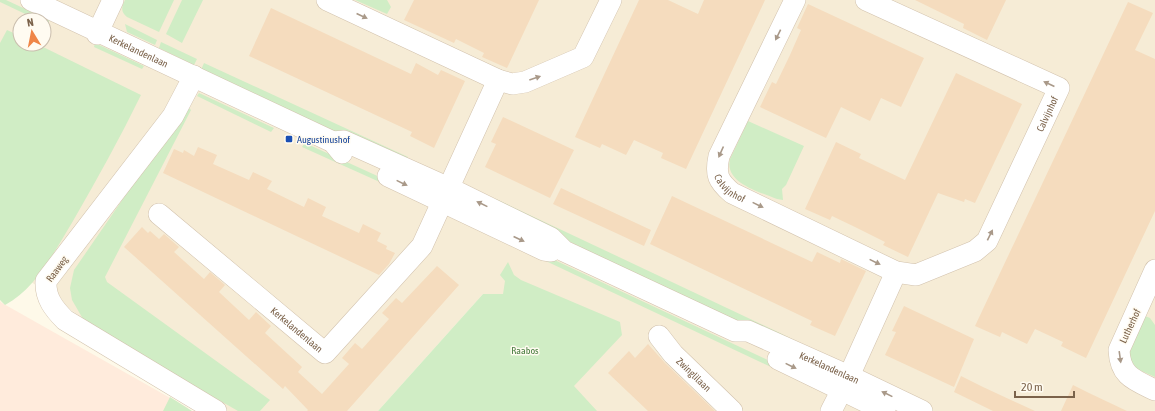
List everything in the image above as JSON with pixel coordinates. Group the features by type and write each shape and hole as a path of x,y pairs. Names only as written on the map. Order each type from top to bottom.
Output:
{"street":[{"name":"Kerkelandenlaan","path":"31,0 333,142 340,152 446,195 544,250 564,251 735,331 742,342 845,384 922,411"},
{"path":"98,32 113,0"},
{"path":"327,0 498,80 512,84 525,82 583,57 611,0"},
{"name":"Calvijnhof","path":"795,0 719,156 717,174 722,184 732,193 896,272 916,275 975,251 987,241 1059,88 866,0"},
{"name":"Raaweg","path":"194,76 173,116 46,281 45,292 55,310 65,320 216,411"},
{"path":"446,195 498,80"},
{"name":"Kerkelandenlaan","path":"159,214 325,353 422,246 446,195"},
{"name":"Lutherhof","path":"1155,270 1119,350 1120,361 1125,372 1133,380 1155,390"},
{"path":"831,411 845,384 896,272"},
{"name":"Zwinglilaan","path":"659,336 673,354 732,411"},
{"name":"Kerkelandenlaan","path":"845,384 885,411"}],"shaded area":[{"path":"0,0 1155,0 1155,411 591,411 483,294 378,411 225,411 152,367 0,260"},
{"path":"0,301 188,408 186,411 0,411"}],"green space":[{"path":"0,0 6,0 32,12 21,12 0,2"},
{"path":"125,0 174,0 159,32 127,17 122,10"},
{"path":"182,0 203,0 182,43 166,34"},
{"path":"355,0 387,0 391,7 387,14"},
{"path":"125,24 157,40 155,45 127,32"},
{"path":"7,30 12,32 12,52 52,51 141,95 100,174 52,256 27,289 5,305 0,300 0,43"},
{"path":"161,42 197,59 194,65 159,48"},
{"path":"95,43 144,66 142,69 94,47"},
{"path":"204,63 408,157 405,162 349,139 201,70"},
{"path":"199,93 274,128 271,132 197,96"},
{"path":"187,106 191,110 105,277 107,282 270,400 260,411 238,411 107,336 83,319 72,300 70,288 74,270"},
{"path":"748,121 804,146 786,185 782,189 783,200 753,190 732,174 730,159"},
{"path":"305,143 395,184 393,188 302,147"},
{"path":"496,199 808,347 767,333 728,317 649,281 494,205"},
{"path":"482,231 531,249 789,370 786,374"},
{"name":"Raabos","path":"508,262 514,275 521,280 620,322 622,335 574,386 597,411 378,411 483,294 503,294 505,281 500,275"},
{"path":"1145,316 1150,318 1155,325 1155,377 1137,369 1132,364 1130,358 1132,343"},
{"path":"170,397 192,411 163,411"}],"building":[{"path":"414,0 539,0 507,68 482,57 484,53 456,39 454,43 404,20"},
{"path":"639,0 668,0 698,14 704,0 765,0 686,169 661,158 663,153 634,140 626,155 602,144 600,148 575,137"},
{"path":"915,0 1006,0 987,40 963,28 964,24"},
{"path":"1128,2 1153,13 1135,50 1155,59 1155,211 1086,358 1061,346 1063,342 1035,329 1027,344 1002,332 1000,337 975,326"},
{"path":"808,4 924,58 901,107 881,98 870,121 841,107 826,138 760,107 772,82 776,84 790,55 801,30 797,28"},
{"path":"271,8 411,74 416,63 438,75 441,70 465,81 434,148 410,136 412,132 249,56"},
{"path":"956,73 1022,104 975,203 965,199 964,202 938,193 908,257 883,245 885,242 832,216 830,220 805,209 836,142 861,154 859,158 905,180"},
{"path":"503,117 574,150 550,198 485,167 496,144 491,142"},
{"path":"198,147 217,155 213,164 249,180 253,172 272,181 267,189 304,207 308,198 326,207 322,216 359,233 363,224 381,233 377,241 387,246 386,249 395,253 389,264 379,275 163,173 174,149 183,153 184,150 194,156"},
{"path":"561,188 651,230 644,246 553,204"},
{"path":"672,196 812,262 817,252 840,263 841,259 866,271 835,336 810,325 812,321 650,244"},
{"path":"142,227 148,233 150,231 159,239 164,234 179,247 174,252 204,279 210,272 225,285 219,292 249,320 256,312 271,326 265,333 302,367 298,372 322,394 349,364 342,358 355,343 362,349 389,319 382,313 396,298 402,303 437,266 459,285 347,411 307,411 308,410 285,386 283,389 124,247"},
{"path":"904,306 974,339 954,387 885,355 896,332 892,331"},
{"path":"648,344 665,363 715,411 648,411 608,373 629,351 635,358"},
{"path":"961,376 1035,411 993,411 954,392"},
{"path":"1073,385 1089,393 1127,411 1061,411"}],"place":[{"name":"Augustinushof","path":"289,139"}]}
